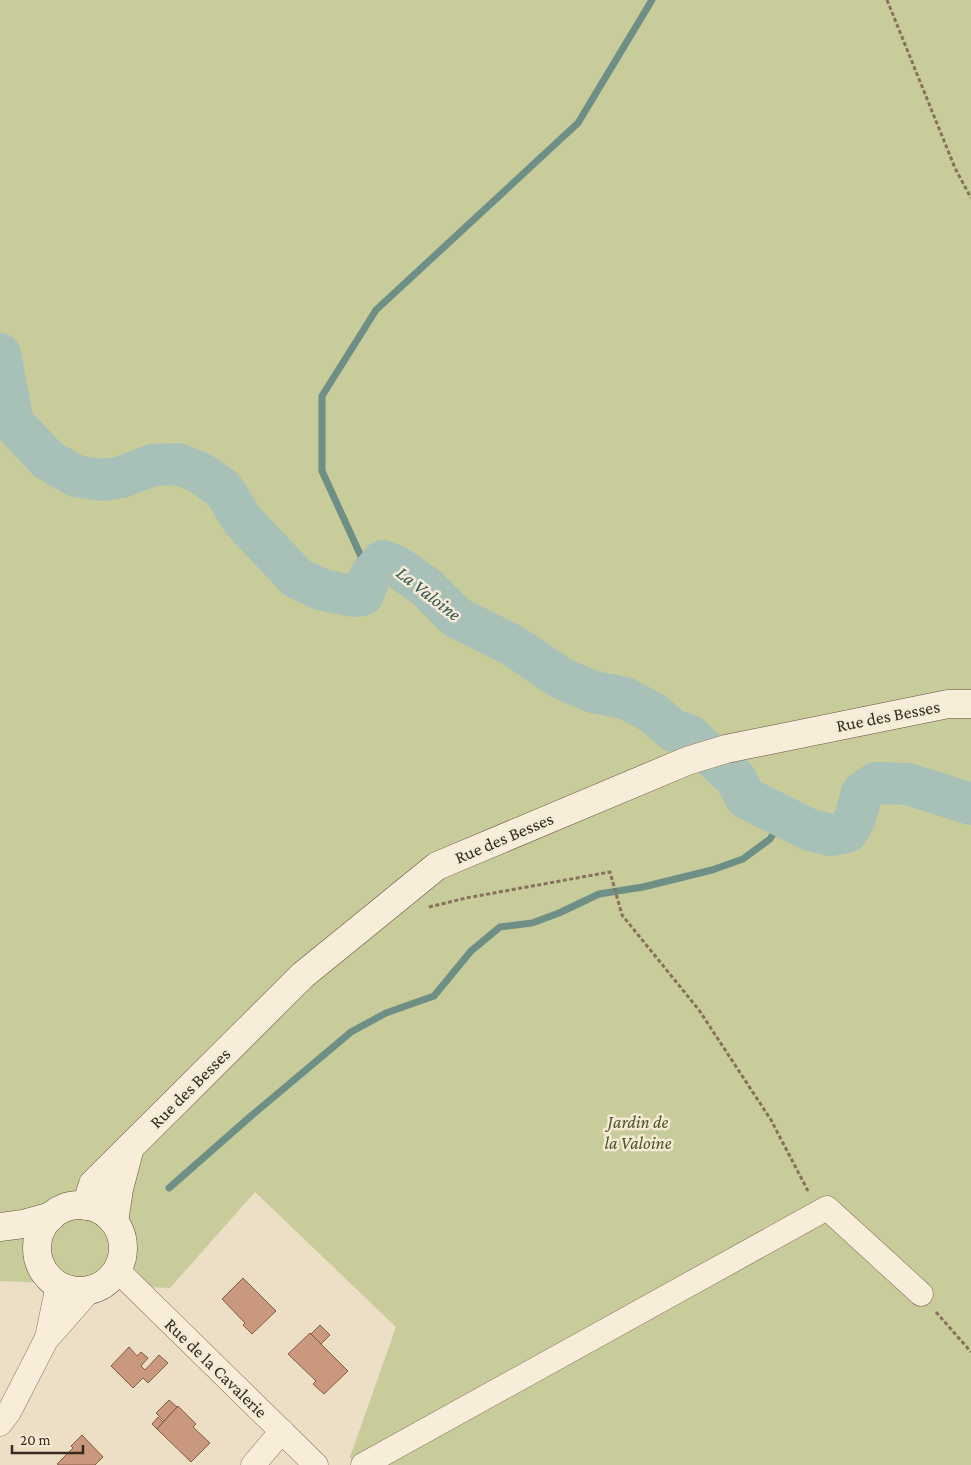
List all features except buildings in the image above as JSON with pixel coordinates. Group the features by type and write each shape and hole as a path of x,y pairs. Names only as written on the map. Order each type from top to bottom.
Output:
{"street":[{"name":"Rue des Besses","path":"86,1206 93,1184 303,975 437,866 687,761 726,749 948,704 971,704"},
{"path":"114,1222 119,1189 130,1147"},
{"path":"86,1206 106,1214 114,1222 123,1246 117,1270 110,1279 90,1290 79,1291 68,1289 48,1276 40,1265 37,1252 38,1238 43,1226 62,1209 86,1206"},
{"path":"363,1465 827,1208 925,1303"},
{"path":"0,1227 23,1224 52,1216"},
{"path":"0,1240 14,1242 37,1252"},
{"name":"Rue de la Cavalerie","path":"117,1270 316,1465"},
{"path":"46,1340 58,1284"},
{"path":"0,1424 9,1412 46,1340 90,1290"},
{"path":"252,1465 282,1431"}],"path":[{"path":"886,0 955,168 971,198"},
{"path":"428,907 476,896 610,872 622,914 699,1010 771,1120 819,1212"},
{"path":"925,1303 936,1312 971,1352"},
{"path":"925,1303 936,1312"}],"green space":[{"name":"Jardin de la Valoine","path":"0,0 971,0 971,1465 354,1465 350,1457 396,1327 255,1192 170,1288 0,1281"}],"water":[{"path":"0,354 13,422 48,460 76,476 103,480 122,477 152,465 178,464 199,472 223,489 243,521 297,578 323,590 353,596 363,595 370,576 383,561 398,567 426,587 456,617 512,645 561,678 593,692 625,698 653,713 674,731 689,735 683,741 674,744 631,708 619,704 578,699 562,693 514,658 491,646 474,633 462,629 451,630 446,627 428,604 399,577 393,575 384,577 374,598 359,605 335,603 300,592 290,586 240,538 233,528 220,497 208,487 190,478 168,473 153,474 117,486 98,488 78,485 59,478 39,463 7,422 0,402"},
{"path":"876,783 908,784 971,804 971,813 908,792 883,790 876,793 868,804 859,823 861,833 853,847 848,850 830,847 822,852 811,848 816,843 812,837 807,838 781,821 734,803 731,801 730,794 746,798 810,830 831,835 847,832 855,818 862,793"}],"waterway":[{"path":"370,576 322,471 322,396 376,310 578,123 652,0"},
{"name":"La Valoine","path":"0,354 13,423 48,460 76,476 103,480 122,477 152,465 178,464 199,472 223,489 243,521 297,578 323,590 353,596 363,595 370,576 383,561 398,567 426,587 456,617 512,645 561,678 593,692 625,698 653,713 674,731 689,735 735,778 746,798 810,830 831,835 847,832 855,818 862,793 876,783 908,784 971,804"},
{"path":"169,1188 351,1032 386,1013 434,996 471,951 500,927 532,923 559,913 599,894 643,887 712,870 743,859 770,839 782,820"}]}
